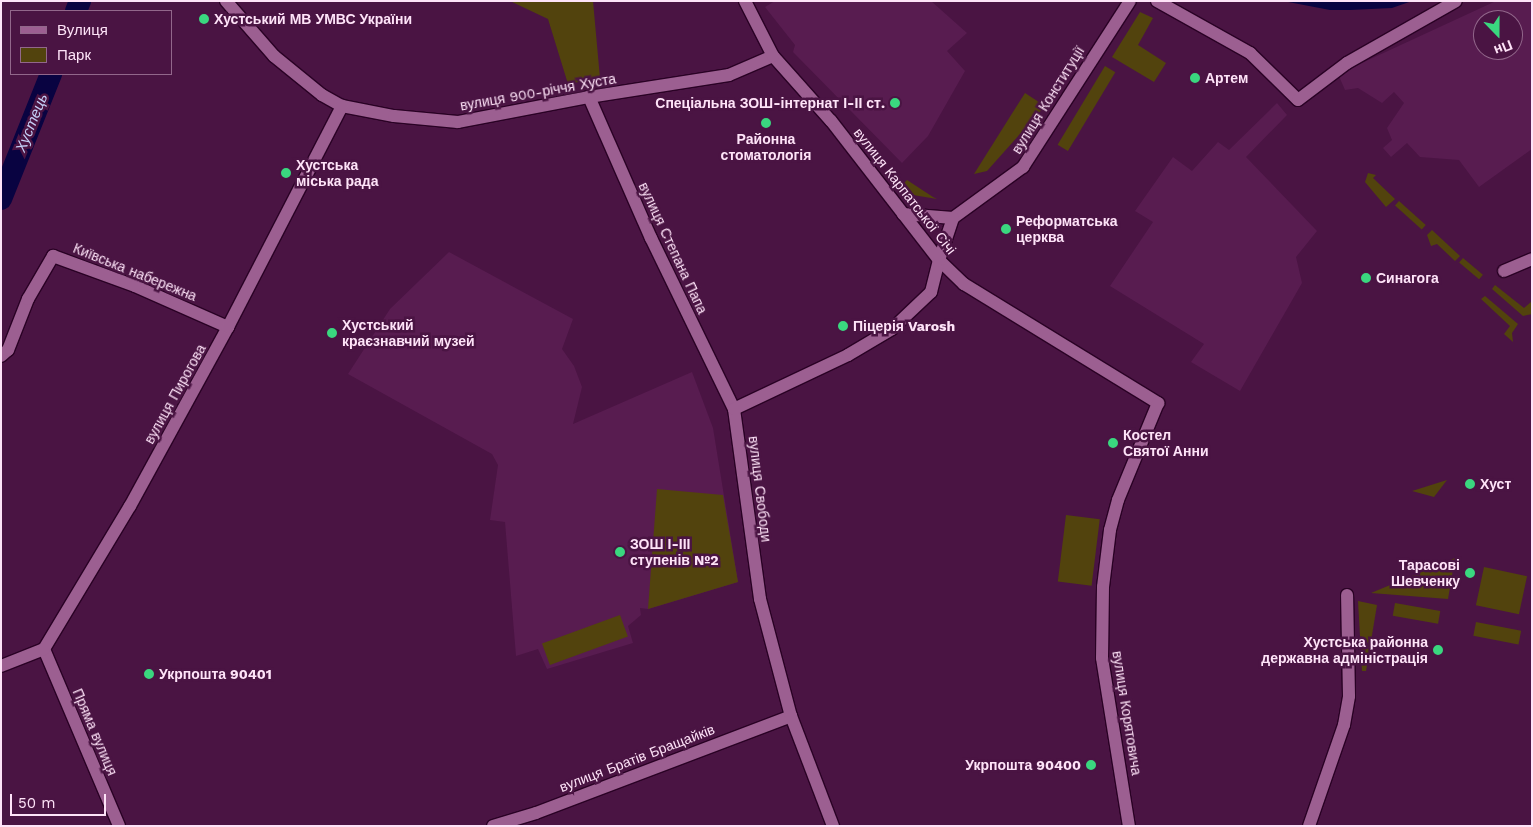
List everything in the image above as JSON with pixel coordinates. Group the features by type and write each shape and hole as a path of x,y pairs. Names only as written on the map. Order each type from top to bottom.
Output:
{"street":[{"name":"вулиця 900-річчя Хуста","path":"226,1 274,56 322,95 342,106 394,116 458,122 589,97 729,75 772,56"},
{"name":"вулиця Карпатської Січі","path":"744,1 772,56 831,121 939,260 977,294 1158,403"},
{"name":"вулиця Конституції","path":"953,218 1023,167 1130,1"},
{"path":"1158,1 1250,52 1298,100 1347,63 1456,1"},
{"name":"вулиця Степана Папа","path":"589,97 651,238 734,409"},
{"name":"вулиця Пирогова","path":"44,650 130,506 228,327 342,106"},
{"path":"734,409 848,355 892,329 931,292 953,218 902,214"},
{"name":"Київська набережна","path":"1,356 8,350 28,299 53,256 135,286 228,327"},
{"path":"1504,271 1532,259"},
{"name":"вулиця Корятовича","path":"1129,826 1102,658 1102,611 1110,530 1118,500 1158,403"},
{"name":"вулиця Свободи","path":"734,409 760,599 791,716 832,826"},
{"path":"1310,826 1344,725 1347,705 1348,595"},
{"path":"1,666 44,650"},
{"name":"Пряма вулиця","path":"44,650 118,826"},
{"name":"вулиця Братів Бращайків","path":"493,826 536,813 791,716"}],"shaded area":[{"name":"Спеціальна ЗОШ-інтернат І-ІІ ст.","path":"775,1 931,1 967,33 947,51 965,71 928,136 902,163 793,52 795,45 765,7"},
{"path":"1283,1 1412,1 1392,8 1330,10"},
{"path":"1496,1 1532,1 1532,149 1479,187 1459,160 1420,157 1407,143 1391,157 1383,148 1392,140 1387,128 1404,103 1394,92 1382,103 1358,88 1345,90 1338,74 1473,12 1473,60 1523,60 1523,10 1477,10"},
{"path":"1277,103 1287,115 1246,157 1317,231 1296,257 1302,283 1240,391 1191,362 1204,344 1110,286 1153,222 1135,211 1173,157 1192,171 1218,142 1229,150"},
{"path":"449,252 573,319 562,349 574,366 582,387 573,424 692,372 713,428 738,582 648,609 640,608 641,615 628,626 633,643 547,669 538,649 516,656 505,522 490,520 498,465 492,454 348,374 390,309"}],"green space":[{"path":"510,1 593,1 600,78 568,84 548,19"},
{"path":"1140,12 1153,18 1138,45 1166,63 1154,82 1112,57"},
{"path":"1105,66 1115,72 1068,151 1058,145"},
{"path":"1025,93 1045,106 987,171 974,174"},
{"path":"1368,173 1376,175 1373,178 1395,199 1386,207 1365,182"},
{"path":"907,180 937,199 913,195 902,185"},
{"path":"1399,201 1426,225 1422,230 1395,205"},
{"path":"1432,230 1460,256 1455,261 1437,244 1431,246 1427,235"},
{"path":"1463,258 1483,275 1479,279 1459,263"},
{"path":"1495,285 1524,308 1531,302 1532,314 1523,316 1492,289"},
{"path":"1485,296 1518,324 1512,333 1513,342 1504,334 1510,326 1481,299"},
{"path":"1447,480 1434,497 1412,491"},
{"path":"657,489 723,495 738,582 648,609"},
{"path":"1066,515 1100,519 1092,586 1058,582"},
{"path":"1455,558 1448,599 1371,593"},
{"path":"1484,567 1527,576 1519,614 1476,605"},
{"path":"1358,601 1377,605 1366,671 1362,671"},
{"path":"1395,603 1440,611 1438,624 1393,616"},
{"path":"620,615 628,637 550,665 542,643"},
{"path":"1476,622 1521,631 1518,645 1473,636"}],"waterway":[{"name":"Хустець","path":"76,10 80,1"},
{"name":"Хустець","path":"1,199 51,75"}],"place":[{"name":"Хустський МВ УМВС України","path":"204,19"},
{"name":"Артем","path":"1195,78"},
{"name":"Спеціальна ЗОШ-інтернат І-ІІ ст.","path":"895,103"},
{"name":"Районна стоматологія","path":"766,123"},
{"name":"Хустська міська рада","path":"286,173"},
{"name":"Реформатська церква","path":"1006,229"},
{"name":"Синагога","path":"1366,278"},
{"name":"Піцерія Varosh","path":"843,326"},
{"name":"Хустський краєзнавчий музей","path":"332,333"},
{"name":"Костел Святої Анни","path":"1113,443"},
{"name":"Хуст","path":"1470,484"},
{"name":"ЗОШ І-ІІІ ступенів №2","path":"620,552"},
{"name":"Тарасові Шевченку","path":"1470,573"},
{"name":"Хустська районна державна адміністрація","path":"1438,650"},
{"name":"Укрпошта 90401","path":"149,674"},
{"name":"Укрпошта 90400","path":"1091,765"}]}
